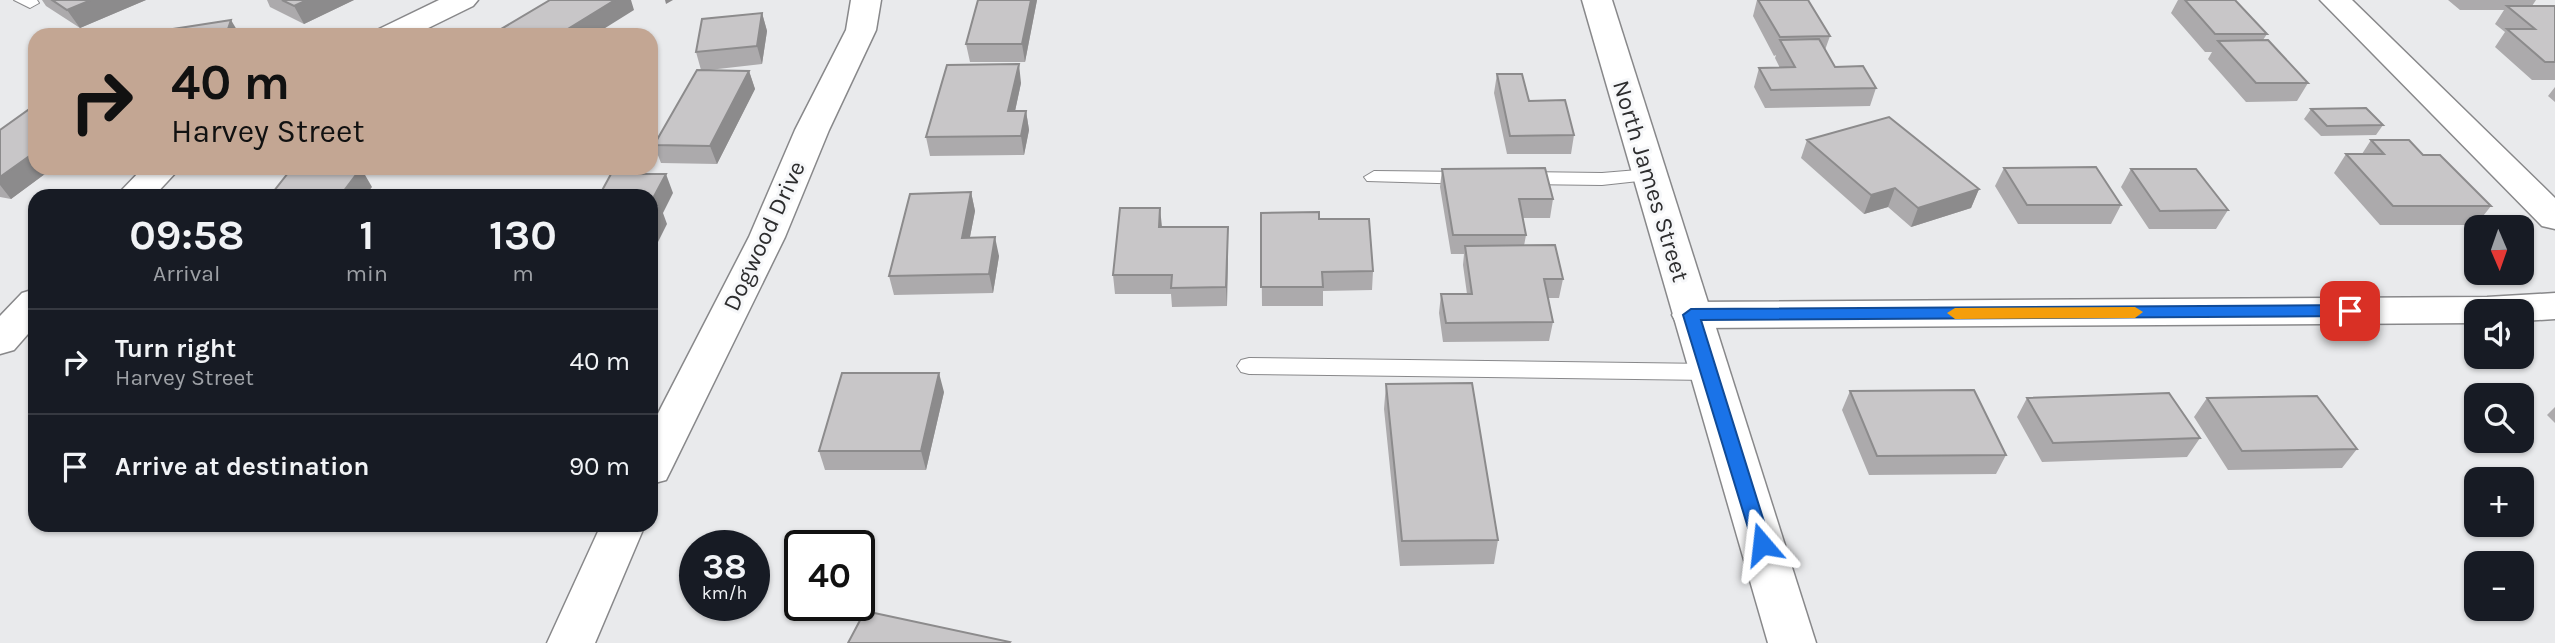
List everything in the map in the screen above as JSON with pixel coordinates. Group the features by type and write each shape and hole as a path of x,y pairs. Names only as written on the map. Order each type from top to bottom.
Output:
{"street":[{"path":"405,28 463,0"},
{"name":"Dogwood Drive","path":"658,454 767,237 812,130 862,30 866,0"},
{"name":"North James Street","path":"1598,0 1792,643"},
{"path":"2335,0 2553,216"},
{"path":"140,189 156,175"},
{"path":"1691,315 2473,310 2555,306"},
{"path":"0,340 28,310"},
{"path":"571,643 620,532"}],"lane":[{"path":"1374,177 1602,179 1650,175"},
{"path":"1250,366 1709,372"}],"building":[{"path":"52,0 91,0 67,10"},
{"path":"282,0 307,0 294,6"},
{"path":"550,0 615,0 569,28 503,28"},
{"path":"978,0 1031,0 1022,44 966,44"},
{"path":"1758,0 1808,0 1830,36 1780,37"},
{"path":"2185,0 2235,0 2267,34 2215,34"},
{"path":"2507,6 2555,6 2555,62 2545,62 2507,29 2535,29"},
{"path":"762,13 757,46 696,52 702,19"},
{"path":"231,20 228,28 179,28"},
{"path":"1819,39 1835,67 1863,66 1876,88 1771,90 1759,68 1795,67 1780,40"},
{"path":"2268,40 2308,83 2256,83 2218,41"},
{"path":"1019,64 1008,111 1026,111 1021,136 926,137 947,65"},
{"path":"697,70 749,71 710,146 658,145 658,138"},
{"path":"1497,74 1522,74 1529,101 1565,100 1574,135 1510,136"},
{"path":"2366,108 2383,125 2327,126 2311,109"},
{"path":"28,110 28,157 0,177 0,130"},
{"path":"1889,117 1979,189 1918,208 1895,188 1871,195 1807,140"},
{"path":"2371,140 2409,140 2423,155 2440,155 2491,206 2393,206 2346,154 2384,154"},
{"path":"2096,167 2121,205 2027,205 2004,168"},
{"path":"1545,168 1553,199 1519,199 1526,235 1453,235 1442,169"},
{"path":"2131,169 2196,169 2228,210 2160,211"},
{"path":"666,174 658,189 603,189 610,175"},
{"path":"286,175 356,175 345,189 276,189"},
{"path":"971,192 962,238 995,237 989,274 889,276 910,194"},
{"path":"1120,208 1160,208 1159,227 1228,227 1226,287 1171,288 1172,275 1113,275"},
{"path":"1319,212 1319,219 1369,219 1373,271 1322,272 1323,287 1261,287 1261,213"},
{"path":"1555,245 1563,279 1544,279 1553,322 1446,323 1441,294 1472,294 1465,246"},
{"path":"842,373 939,373 921,451 819,451"},
{"path":"1472,383 1498,540 1402,541 1386,384"},
{"path":"1974,390 2006,455 1877,456 1850,391"},
{"path":"2169,393 2200,438 2053,443 2027,398"},
{"path":"2317,396 2357,449 2242,451 2207,398"},
{"path":"875,613 1010,642 1009,643 848,643 860,621 875,621"}],"slow traffic":[{"path":"1955,313 2135,312"}],"route":[{"path":"1762,544 1691,315 2350,311"}]}
